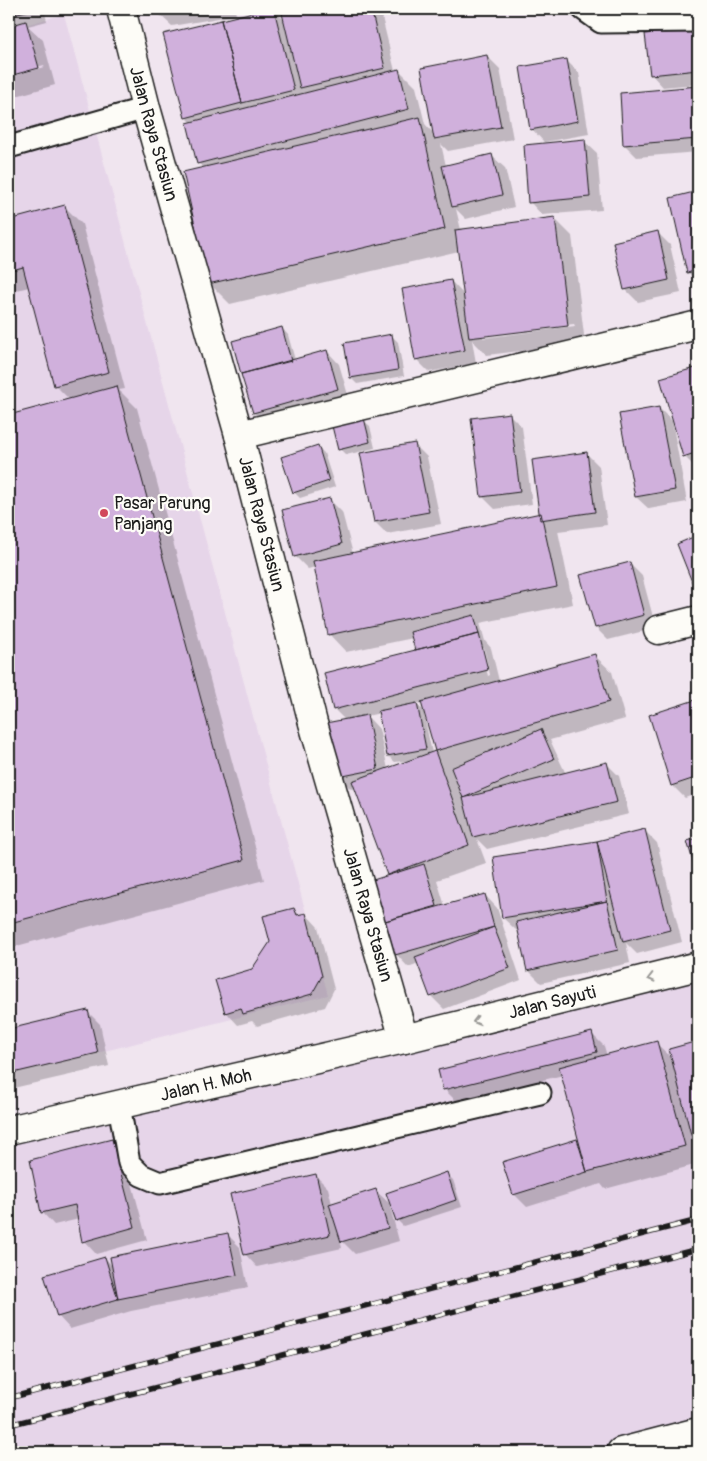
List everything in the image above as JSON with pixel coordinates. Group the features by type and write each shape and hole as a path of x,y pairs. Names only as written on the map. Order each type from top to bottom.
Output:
{"street":[{"name":"Jalan Raya Stasiun","path":"121,9 146,108 239,435 313,723 404,1039"},
{"path":"239,435 698,325"},
{"path":"658,630 698,620"},
{"name":"Jalan Sayuti","path":"404,1039 698,966"},
{"name":"Jalan H. Moh","path":"9,1130 404,1039"},
{"path":"621,1452 698,1432"}],"lane":[{"path":"583,9 601,22 698,21"},
{"path":"9,147 146,108"},
{"path":"119,1105 129,1163 141,1175 160,1183 540,1093"}],"shaded area":[{"name":"Pasar Parung Panjang","path":"64,14 328,995 9,1075 9,30"},
{"path":"698,961 698,1424 597,1452 9,1452 9,1143"}],"building":[{"path":"9,9 35,9 9,15"},
{"path":"157,9 189,9 158,14"},
{"path":"265,9 274,9 294,90 242,103 221,20"},
{"path":"281,9 371,9 385,68 300,88"},
{"path":"221,20 242,103 185,118 163,34"},
{"path":"26,21 39,68 9,76 9,26"},
{"path":"698,28 698,70 650,75 645,34"},
{"path":"487,55 501,127 434,139 421,68"},
{"path":"567,59 578,121 530,130 520,67"},
{"path":"399,69 409,109 197,164 187,123"},
{"path":"698,86 698,139 623,145 620,93"},
{"path":"420,117 445,229 208,284 183,172"},
{"path":"585,139 590,197 528,203 524,145"},
{"path":"492,154 502,195 452,207 442,166"},
{"path":"698,191 698,270 687,273 670,198"},
{"path":"65,205 109,372 54,386 23,267 9,271 9,220"},
{"path":"555,217 568,326 469,338 455,230"},
{"path":"658,231 669,280 624,290 613,242"},
{"path":"451,280 465,350 415,360 402,289"},
{"path":"282,327 291,361 241,374 232,341"},
{"path":"392,334 398,370 350,378 344,343"},
{"path":"327,350 338,389 253,413 241,374"},
{"path":"698,367 698,452 683,457 660,378"},
{"path":"117,386 244,860 10,923 9,415"},
{"path":"659,407 675,490 635,497 619,414"},
{"path":"510,413 520,492 481,497 471,418"},
{"path":"364,418 370,442 338,450 332,426"},
{"path":"415,443 429,512 374,522 360,453"},
{"path":"318,445 329,481 293,493 281,457"},
{"path":"587,452 595,512 540,520 532,460"},
{"path":"330,498 342,544 294,557 282,510"},
{"path":"541,513 557,587 328,635 313,561"},
{"path":"698,535 698,597 677,544"},
{"path":"630,562 644,615 595,628 580,575"},
{"path":"474,615 479,634 415,650 410,632"},
{"path":"479,634 488,670 333,710 324,673"},
{"path":"595,654 609,702 435,751 421,702"},
{"path":"698,699 698,777 671,786 649,715"},
{"path":"417,703 426,749 387,756 378,711"},
{"path":"367,715 378,769 338,777 326,723"},
{"path":"541,729 554,759 463,798 451,768"},
{"path":"435,751 469,845 387,875 352,781"},
{"path":"607,762 617,802 473,837 463,798"},
{"path":"645,829 670,930 623,942 597,841"},
{"path":"698,838 698,878 687,841"},
{"path":"597,841 607,901 502,918 493,857"},
{"path":"424,864 437,906 385,921 373,880"},
{"path":"485,894 494,927 395,955 385,921"},
{"path":"607,901 618,950 527,971 516,922"},
{"path":"294,908 297,915 306,913 322,976 312,994 243,1014 241,1008 225,1013 215,980 252,969 270,942 263,916"},
{"path":"494,927 510,968 430,997 415,957"},
{"path":"88,1010 98,1053 9,1074 9,1029"},
{"path":"592,1032 597,1052 443,1090 438,1070"},
{"path":"657,1041 685,1146 587,1172 559,1067"},
{"path":"698,1041 698,1162 669,1049"},
{"path":"112,1139 135,1227 82,1242 75,1205 41,1213 30,1160"},
{"path":"577,1139 587,1172 513,1195 502,1162"},
{"path":"447,1172 456,1200 396,1221 386,1193"},
{"path":"316,1174 330,1235 244,1255 230,1194"},
{"path":"376,1189 388,1228 341,1242 329,1204"},
{"path":"228,1233 237,1275 118,1299 110,1257"},
{"path":"105,1257 118,1299 57,1317 44,1275"}],"railway":[{"path":"9,1398 698,1220"},
{"path":"9,1425 698,1249"}],"place":[{"name":"Pasar Parung Panjang","path":"104,513"}]}
